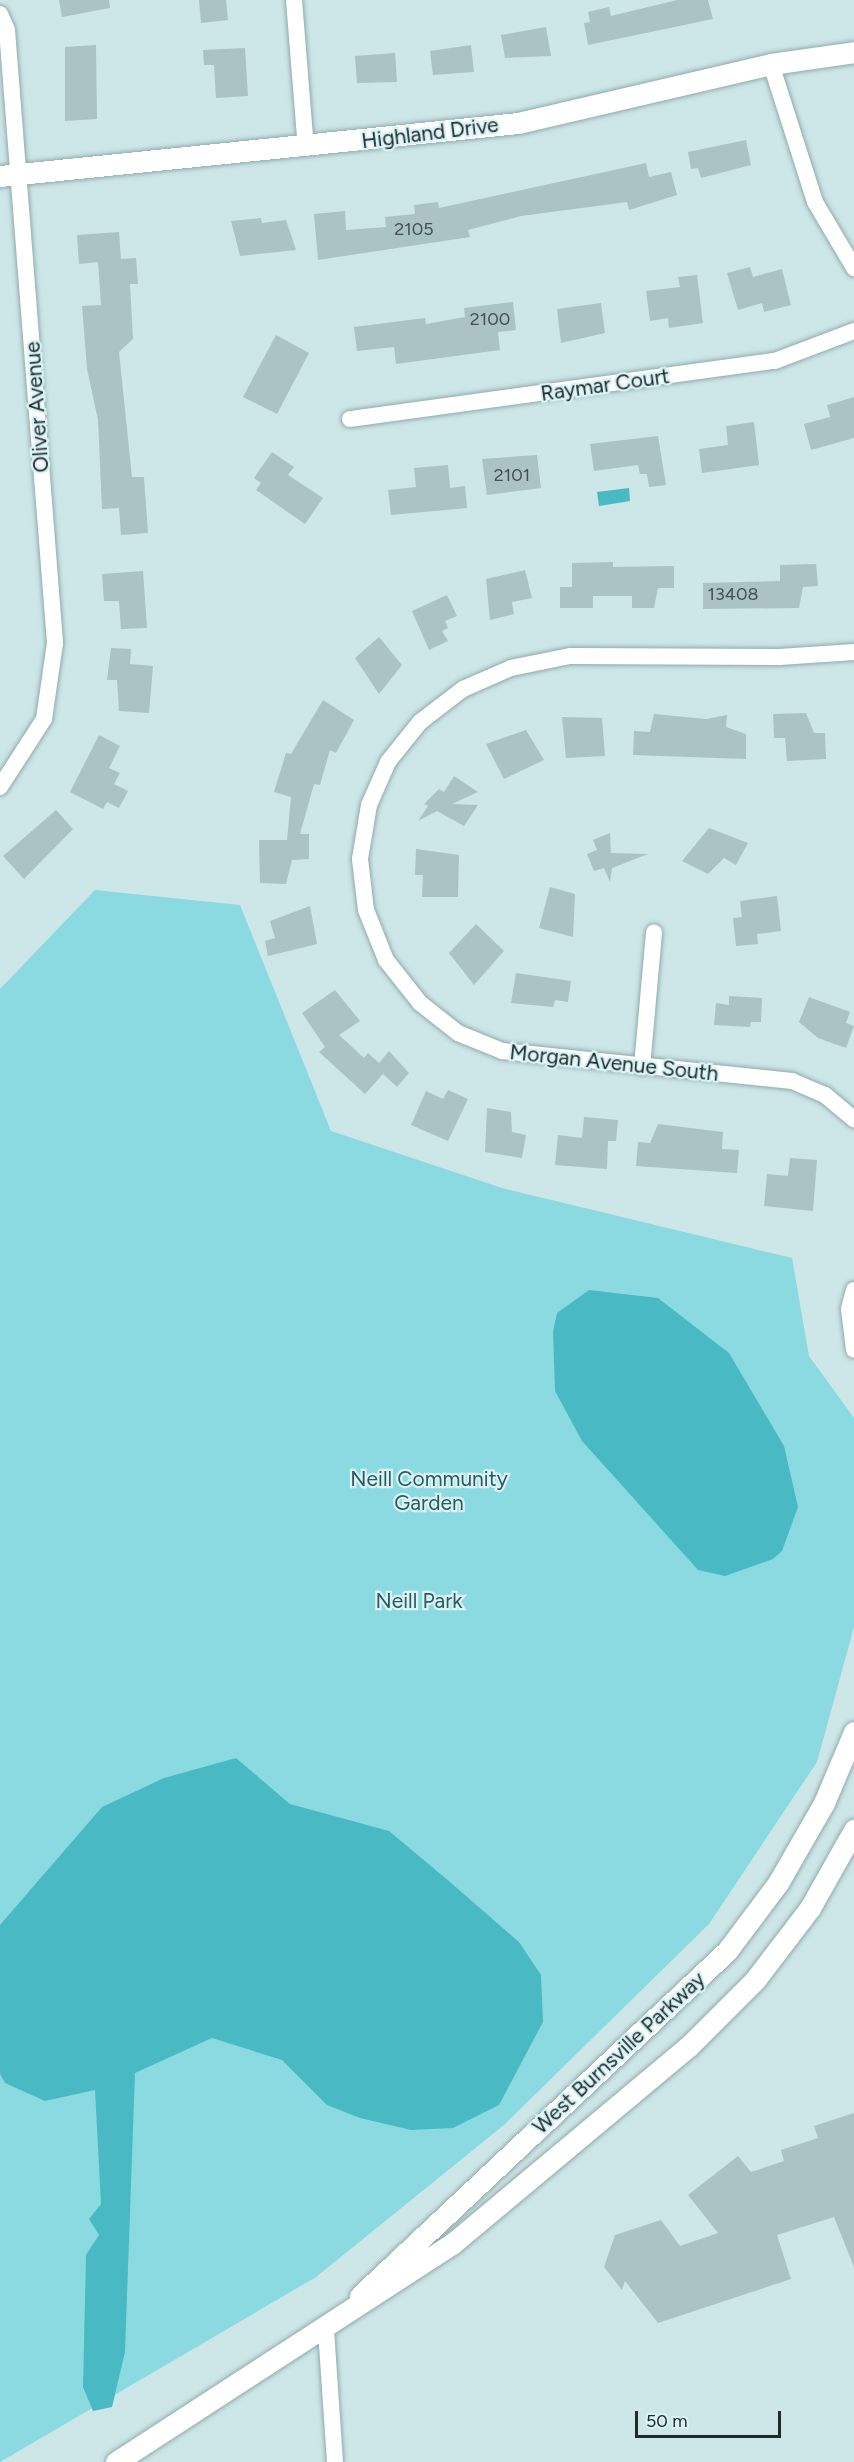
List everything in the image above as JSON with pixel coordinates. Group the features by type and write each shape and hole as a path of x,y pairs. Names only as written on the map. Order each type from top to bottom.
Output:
{"street":[{"path":"294,0 306,148"},
{"name":"Oliver Avenue","path":"0,14 7,30 10,175 55,643 44,719 0,787"},
{"name":"Highland Drive","path":"10,175 306,148 518,123 771,64 854,52"},
{"path":"771,64 815,202 854,268"},
{"name":"Raymar Court","path":"350,419 775,362 854,331"},
{"name":"Morgan Avenue South","path":"854,652 779,657 570,656 511,668 463,689 429,715 388,762 369,805 360,860 366,910 386,960 420,1003 458,1033 502,1051 792,1081 825,1095 854,1119"},
{"path":"642,1067 654,933"},
{"path":"854,1290 849,1309 854,1350"},
{"name":"West Burnsville Parkway","path":"326,2330 436,2219 666,2014 727,1951 778,1883 813,1823 854,1732"},
{"name":"West Burnsville Parkway","path":"116,2462 326,2330 452,2244 688,2047 769,1962 810,1908 854,1830"},
{"path":"326,2330 335,2462"}],"green space":[{"name":"Neill Park","path":"95,890 240,905 331,1131 502,1188 792,1258 809,1356 854,1418 854,1627 817,1762 709,1924 504,2125 316,2277 0,2462 0,989"}],"shaded area":[{"path":"629,488 630,501 599,506 597,492"},
{"path":"589,1290 658,1298 729,1353 784,1446 798,1507 782,1551 773,1559 725,1576 698,1570 582,1441 555,1391 553,1332 557,1313"},
{"path":"236,1758 290,1804 389,1831 450,1882 519,1942 541,1975 543,2022 499,2105 453,2128 411,2130 360,2118 327,2105 282,2060 212,2038 135,2073 125,2352 112,2407 93,2411 83,2387 86,2255 99,2235 89,2219 101,2204 95,2090 45,2101 5,2083 0,2074 0,1925 102,1807 164,1778"}],"building":[{"path":"59,0 109,0 110,8 62,17"},
{"path":"199,0 226,0 228,20 201,23"},
{"path":"677,0 708,0 713,19 588,45 584,23 590,22 588,12 609,7 611,16"},
{"path":"546,27 551,56 505,58 501,35"},
{"path":"96,45 97,119 65,121 65,47"},
{"path":"471,45 474,72 433,75 430,51"},
{"path":"245,48 248,96 216,98 214,65 204,65 203,50"},
{"path":"395,53 397,82 357,83 355,56"},
{"path":"746,140 751,165 701,178 698,168 691,169 688,152"},
{"path":"646,163 649,177 671,172 677,195 629,210 627,202 521,216 468,230 470,237 318,260 314,214 345,211 346,230 386,227 385,217 415,214 414,205 438,202 439,208"},
{"path":"261,218 262,223 286,220 296,250 240,256 231,221"},
{"path":"119,232 121,259 136,258 138,284 130,284 133,339 119,352 132,477 144,477 148,533 121,535 119,508 102,509 98,420 87,369 82,306 101,305 98,262 79,264 77,235"},
{"path":"750,267 753,277 782,269 791,305 764,312 762,303 738,310 727,273"},
{"path":"697,275 703,323 669,328 668,318 650,321 646,291 680,287 678,277"},
{"path":"513,302 516,330 498,332 500,350 396,364 394,347 357,351 354,327 425,318 426,324 465,317 464,308"},
{"path":"601,303 605,333 561,343 557,309"},
{"path":"276,335 309,353 277,414 243,397"},
{"path":"854,397 854,438 811,450 804,424 830,417 827,405"},
{"path":"754,422 759,465 702,473 699,449 728,445 726,426"},
{"path":"658,436 666,485 649,487 647,474 640,474 638,465 594,471 590,444"},
{"path":"272,452 294,467 288,475 323,498 305,524 256,490 261,483 254,478"},
{"path":"537,455 541,488 487,495 482,459"},
{"path":"448,465 450,488 465,486 467,508 391,515 388,490 416,487 414,468"},
{"path":"613,562 613,567 674,566 674,588 658,588 654,608 632,608 632,596 593,596 593,608 560,608 560,587 572,587 572,563"},
{"path":"816,564 818,586 803,587 799,608 703,609 703,583 780,581 780,565"},
{"path":"525,570 532,598 512,602 514,614 490,620 486,579"},
{"path":"143,571 147,628 121,629 119,601 104,601 102,574"},
{"path":"447,595 457,616 445,621 448,628 442,631 448,641 429,650 412,611"},
{"path":"379,637 402,665 379,694 355,658"},
{"path":"111,648 131,649 130,664 153,666 149,713 119,711 117,680 107,680"},
{"path":"323,700 354,720 336,753 330,750 320,785 314,784 300,834 309,834 309,859 292,860 286,884 260,883 259,840 287,840 291,797 274,792 286,753 291,754"},
{"path":"806,713 814,733 825,733 826,759 787,761 785,738 774,738 773,714"},
{"path":"654,714 706,719 727,715 726,727 746,734 746,759 633,755 634,731 650,732"},
{"path":"562,717 602,718 605,756 566,758"},
{"path":"526,730 544,760 504,779 486,744"},
{"path":"99,735 120,746 109,768 120,773 114,784 128,791 119,808 107,802 103,809 70,792"},
{"path":"454,776 478,792 452,804 478,805 464,826 437,811 418,821 428,806 424,804 439,789 444,792"},
{"path":"56,810 73,829 24,879 3,856"},
{"path":"709,828 748,843 736,865 724,858 708,874 682,861"},
{"path":"610,833 611,853 648,854 612,868 610,882 604,868 594,871 587,854 597,850 593,840"},
{"path":"416,849 459,855 458,897 422,897 423,875 415,875"},
{"path":"550,887 575,894 573,937 539,928"},
{"path":"777,896 781,931 757,934 758,944 736,946 733,918 742,917 740,901"},
{"path":"310,906 317,944 268,956 265,941 275,938 270,921"},
{"path":"476,924 504,951 474,985 449,953"},
{"path":"516,973 571,981 568,1002 555,1000 553,1007 511,1003"},
{"path":"335,990 360,1021 339,1035 364,1058 368,1053 379,1063 389,1051 409,1073 397,1087 383,1074 365,1094 319,1052 325,1047 302,1013"},
{"path":"729,996 762,998 761,1022 751,1022 750,1027 714,1025 716,1003 729,1005"},
{"path":"809,997 850,1012 846,1023 854,1026 846,1048 818,1038 799,1022"},
{"path":"448,1090 468,1099 448,1141 411,1125 426,1091 443,1099"},
{"path":"487,1108 511,1112 512,1132 526,1135 522,1158 485,1152"},
{"path":"584,1117 618,1120 616,1141 608,1141 607,1169 555,1165 558,1135 582,1138"},
{"path":"658,1124 723,1132 722,1149 739,1150 737,1173 636,1166 638,1142 650,1143"},
{"path":"790,1158 817,1160 813,1211 764,1206 767,1174 788,1176"},
{"path":"854,2113 854,2267 834,2217 777,2235 791,2279 658,2323 625,2281 622,2290 604,2267 615,2235 661,2220 680,2246 718,2233 688,2195 738,2156 751,2172 784,2161 781,2150 818,2138 814,2126"}],"park label":[{"name":"Neill Community Garden","path":"429,1491"}]}
